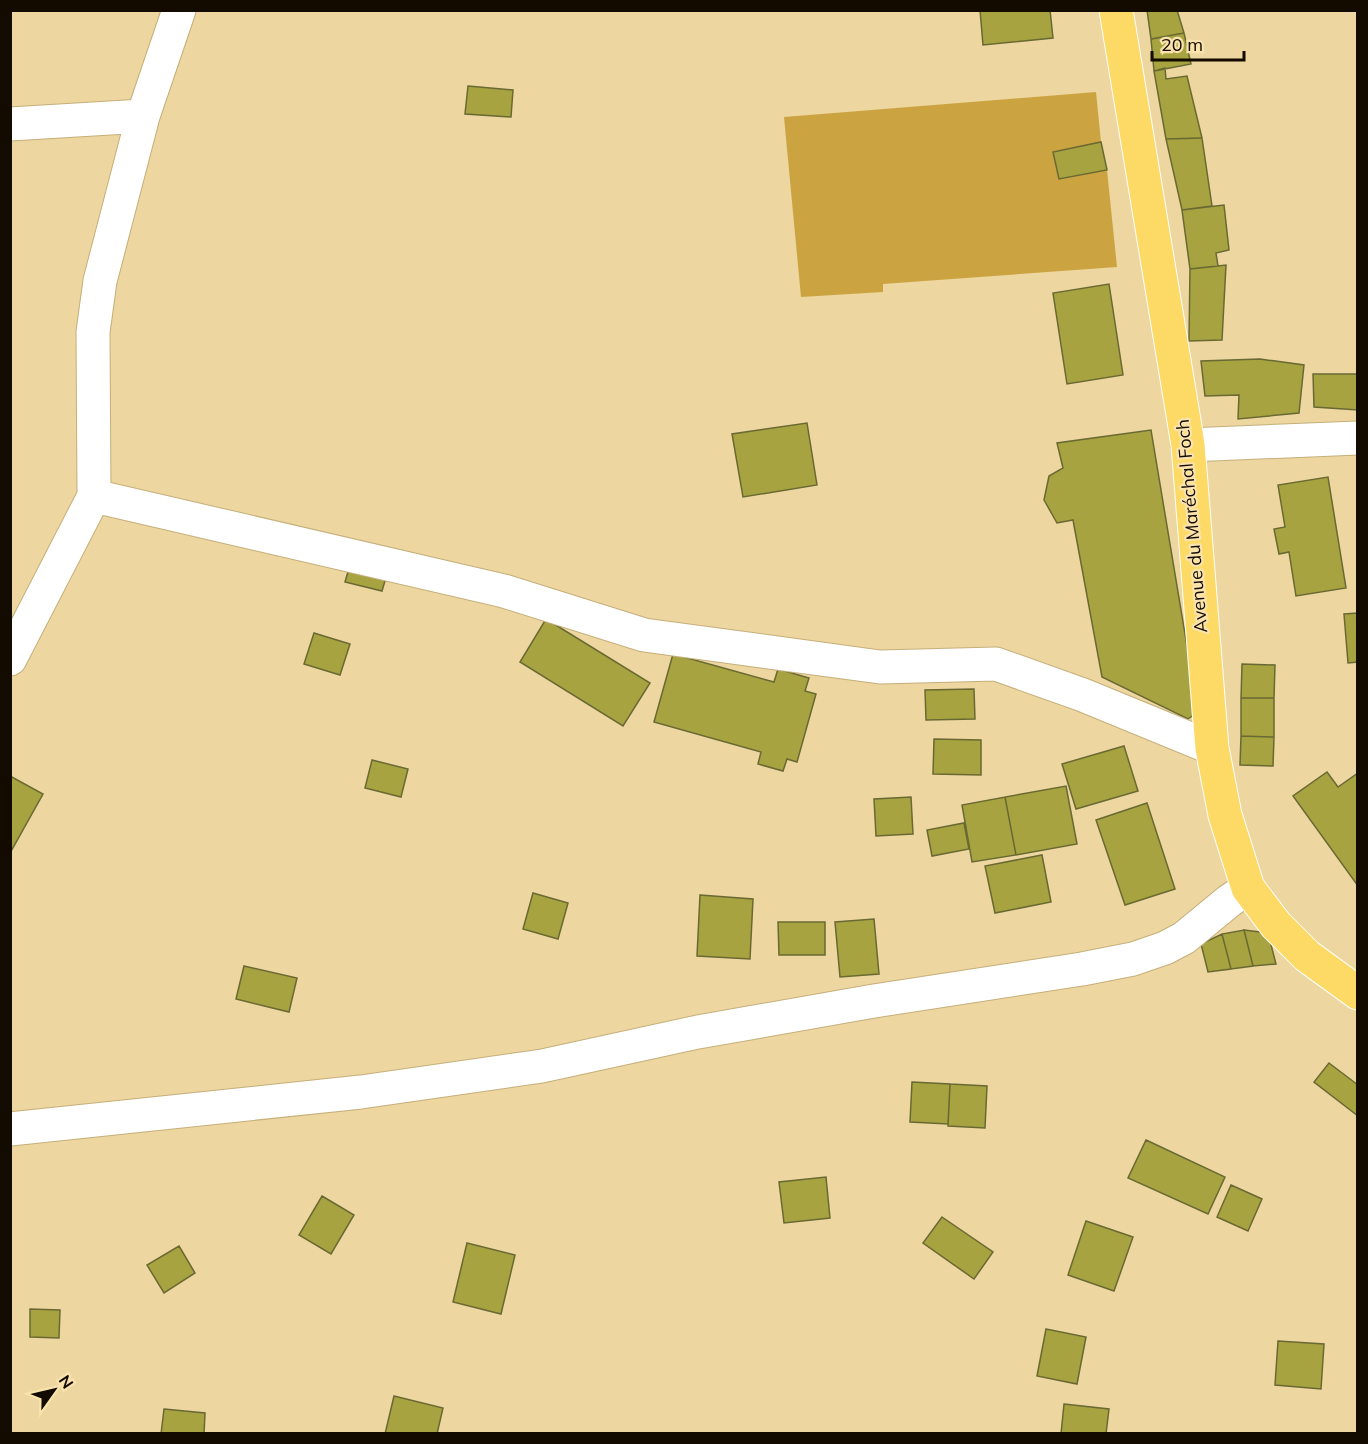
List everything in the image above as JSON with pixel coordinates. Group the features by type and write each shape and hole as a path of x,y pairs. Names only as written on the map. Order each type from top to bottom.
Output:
{"main road":[{"name":"Avenue du Maréchal Foch","path":"1116,10 1188,445 1212,748 1225,815 1248,888 1276,925 1307,956 1358,993"}],"street":[{"path":"10,658 94,496 93,332 100,281 143,116 179,10"},
{"path":"10,124 143,116"},
{"path":"1188,445 1358,438"},
{"path":"94,496 504,591 644,635 880,667 996,664 1083,695 1212,748"},
{"path":"10,1129 361,1092 542,1066 698,1032 863,1003 1082,969 1133,959 1166,948 1184,938 1248,888"}],"shaded area":[{"path":"1096,92 1117,267 883,284 883,292 801,297 784,117"}],"building":[{"path":"980,10 1050,10 1053,38 983,45"},
{"path":"1147,10 1177,10 1184,33 1151,39"},
{"path":"1184,33 1191,64 1154,71 1151,39"},
{"path":"1165,68 1166,79 1187,76 1202,138 1166,139 1154,71"},
{"path":"468,86 513,90 511,117 465,114"},
{"path":"1202,138 1212,206 1182,210 1166,139"},
{"path":"1101,142 1107,170 1059,179 1053,152"},
{"path":"1224,205 1229,250 1216,253 1218,266 1190,269 1182,210"},
{"path":"1226,265 1222,340 1189,341 1190,269"},
{"path":"1109,284 1123,375 1067,384 1053,293"},
{"path":"1260,359 1304,365 1299,413 1238,419 1239,395 1205,396 1201,361"},
{"path":"1313,374 1358,374 1358,410 1314,407"},
{"path":"807,423 817,485 743,497 732,434"},
{"path":"1151,430 1198,712 1188,719 1102,677 1073,520 1057,523 1044,500 1049,476 1063,468 1057,443"},
{"path":"1328,477 1346,588 1296,596 1289,552 1279,554 1274,529 1285,527 1278,485"},
{"path":"350,565 387,574 382,591 345,582"},
{"path":"1358,613 1358,662 1348,663 1344,614"},
{"path":"546,619 650,683 623,726 520,662"},
{"path":"314,633 350,644 340,675 304,664"},
{"path":"673,654 774,682 778,669 809,678 805,691 816,694 797,762 787,759 783,771 758,764 761,752 654,722"},
{"path":"1242,664 1275,665 1274,698 1241,698"},
{"path":"974,689 975,719 926,720 925,690"},
{"path":"1241,698 1274,698 1274,737 1241,736"},
{"path":"1241,736 1274,737 1273,766 1240,765"},
{"path":"934,739 981,740 981,775 933,774"},
{"path":"1124,746 1138,791 1076,809 1062,764"},
{"path":"372,760 408,769 401,797 365,788"},
{"path":"1327,772 1338,787 1358,773 1358,886 1293,796"},
{"path":"10,776 43,794 10,853"},
{"path":"1066,786 1077,844 1016,855 1005,797"},
{"path":"911,797 913,834 876,836 874,799"},
{"path":"1005,797 1016,855 972,862 962,805"},
{"path":"1147,803 1175,889 1125,905 1096,820"},
{"path":"964,823 969,849 932,856 927,830"},
{"path":"1042,855 1051,902 995,913 985,866"},
{"path":"533,893 568,903 558,939 523,929"},
{"path":"700,895 753,899 750,959 697,956"},
{"path":"874,919 879,974 840,977 835,922"},
{"path":"778,922 825,922 825,955 779,955"},
{"path":"1244,930 1268,933 1276,964 1253,966"},
{"path":"1244,930 1253,966 1231,969 1222,934"},
{"path":"1222,934 1231,969 1208,972 1201,944"},
{"path":"244,966 297,978 289,1012 236,999"},
{"path":"1329,1063 1358,1085 1358,1116 1314,1082"},
{"path":"912,1082 950,1084 948,1124 910,1122"},
{"path":"950,1084 987,1086 985,1128 948,1126"},
{"path":"1146,1140 1225,1177 1208,1214 1128,1178"},
{"path":"826,1177 830,1218 784,1223 779,1182"},
{"path":"1231,1185 1262,1199 1248,1231 1217,1217"},
{"path":"322,1196 354,1215 331,1254 299,1235"},
{"path":"942,1217 993,1252 974,1279 923,1243"},
{"path":"1086,1221 1133,1237 1114,1291 1068,1275"},
{"path":"467,1243 515,1255 501,1314 453,1302"},
{"path":"179,1246 195,1273 164,1293 147,1265"},
{"path":"30,1309 60,1310 59,1338 30,1337"},
{"path":"1046,1329 1086,1337 1077,1384 1037,1376"},
{"path":"1278,1341 1324,1344 1321,1389 1275,1385"},
{"path":"394,1396 443,1408 437,1434 385,1434"},
{"path":"1064,1404 1109,1409 1106,1434 1061,1434"},
{"path":"164,1409 205,1413 204,1434 161,1434"}]}
